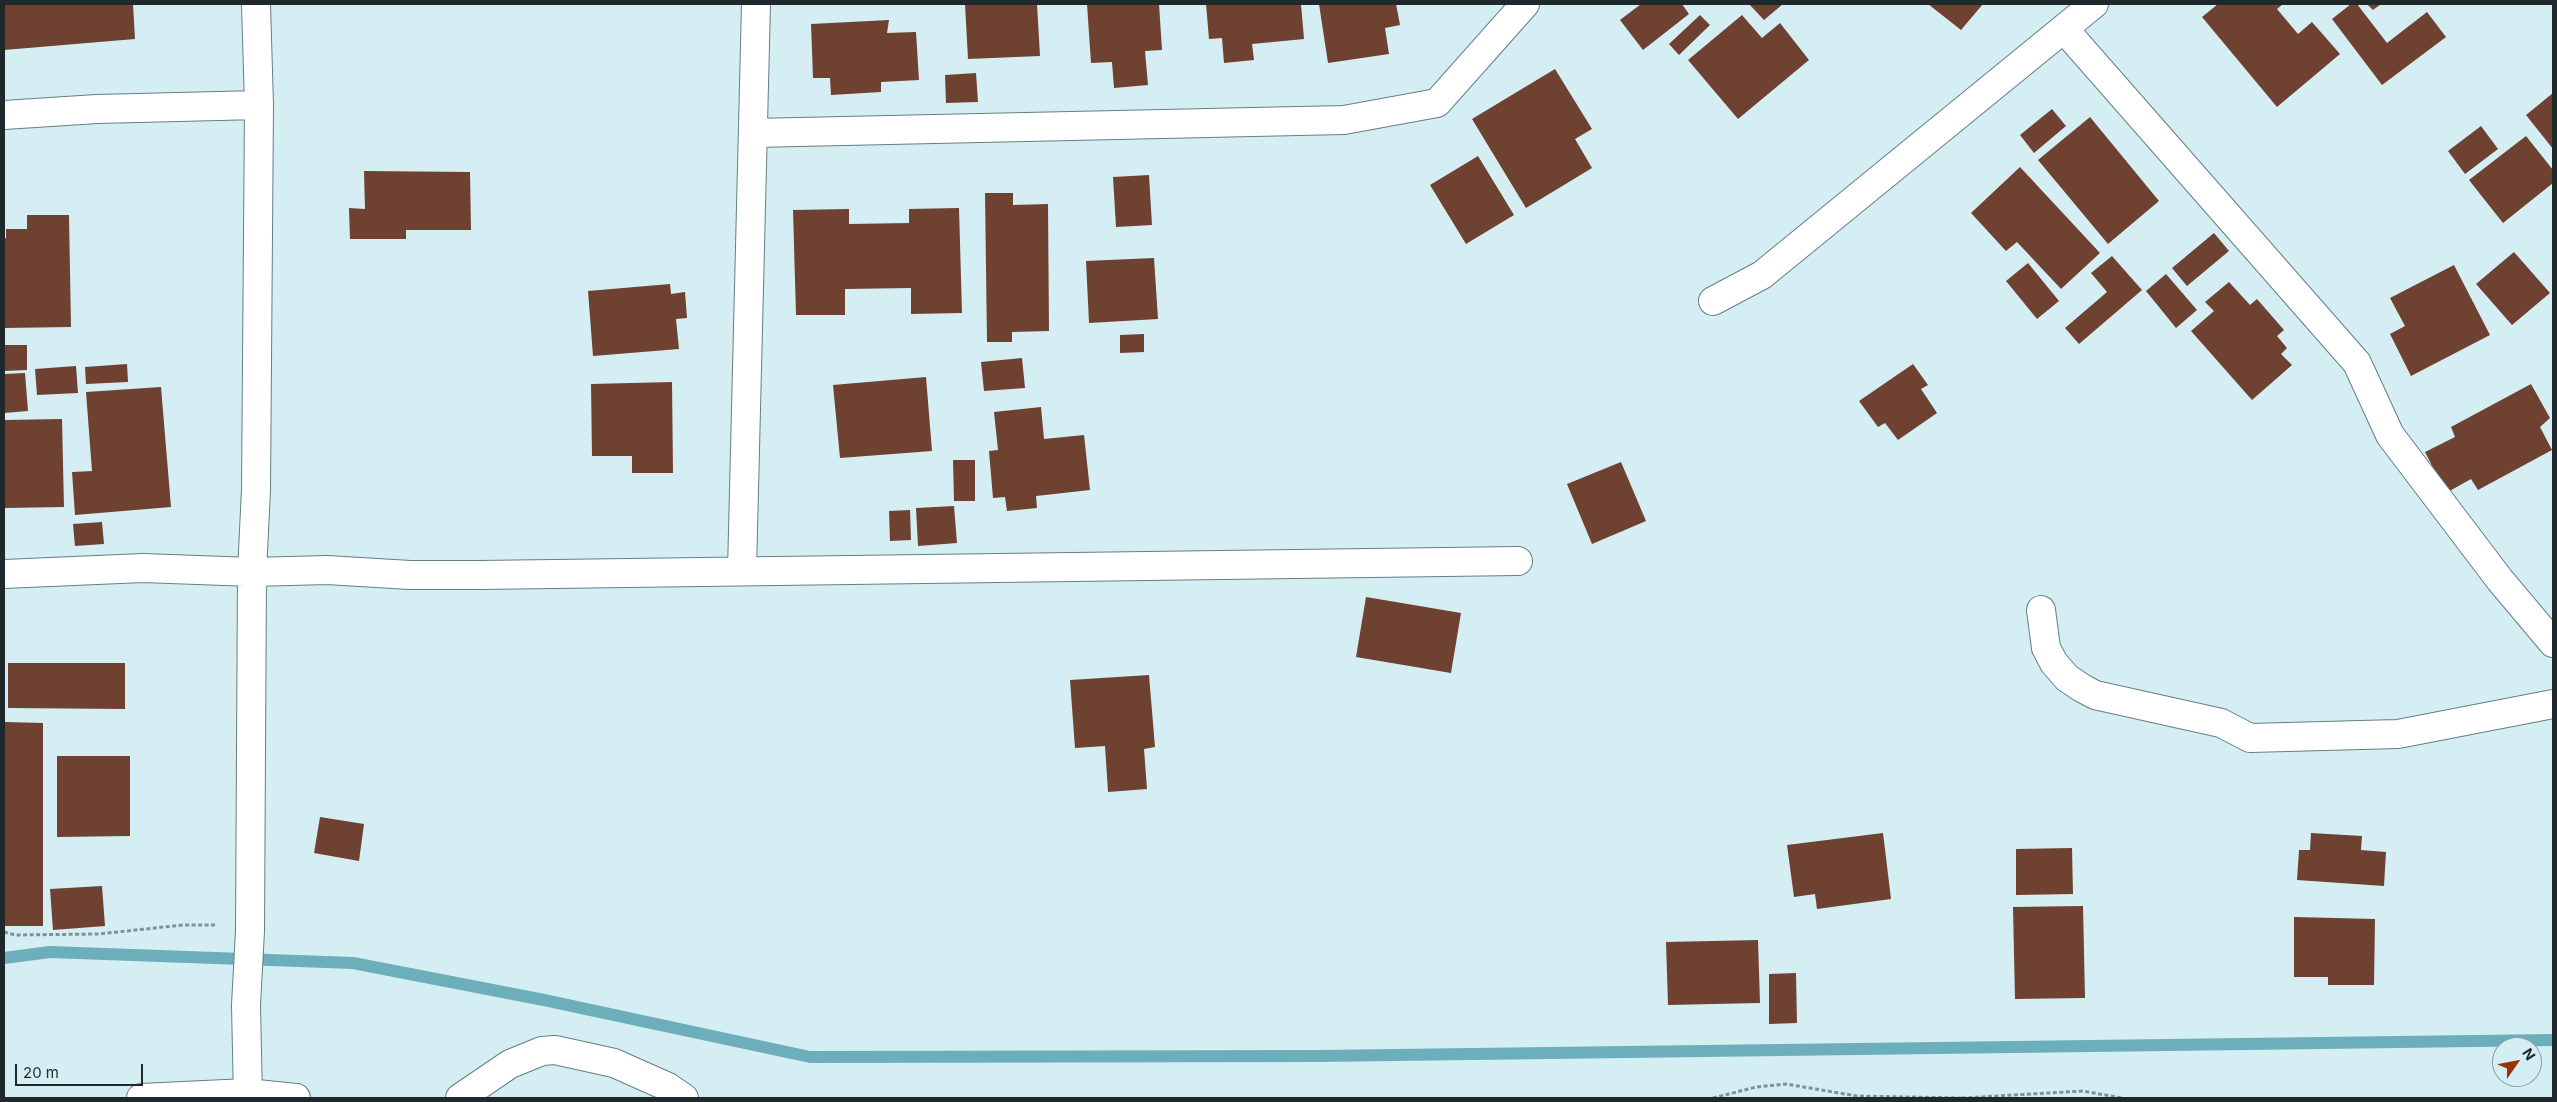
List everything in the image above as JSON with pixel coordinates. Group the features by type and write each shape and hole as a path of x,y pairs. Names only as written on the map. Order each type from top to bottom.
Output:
{"street":[{"path":"248,1096 246,1005 250,928 252,572 256,490 259,105 256,4"},
{"path":"742,571 756,4"},
{"path":"753,133 1344,120 1437,103 1525,4"},
{"path":"1713,301 1762,275 2094,4"},
{"path":"2064,29 2357,363 2390,435 2500,580 2553,643"},
{"path":"4,115 97,109 259,105"},
{"path":"4,574 143,568 252,572 327,570 410,575 480,575 1518,561"},
{"path":"2041,610 2046,648 2054,663 2067,678 2082,688 2095,695 2221,723 2250,738 2398,734 2553,704"},
{"path":"460,1098 510,1064 542,1051 555,1050 614,1063 668,1087 684,1098"},
{"path":"141,1098 248,1096 296,1098"}],"path":[{"path":"4,932 15,935 98,934 183,924 250,928"},
{"path":"1713,1098 1756,1088 1786,1084 1857,1096 1962,1098 2084,1091 2122,1098"}],"building":[{"path":"4,4 133,4 135,39 4,50"},
{"path":"965,4 1037,4 1040,56 968,59"},
{"path":"1087,4 1159,4 1162,50 1145,51 1148,85 1114,88 1112,62 1091,63"},
{"path":"1206,4 1301,4 1304,39 1252,44 1254,60 1224,63 1222,38 1209,39"},
{"path":"1319,4 1396,4 1400,25 1385,28 1389,54 1328,63"},
{"path":"1641,4 1682,4 1689,14 1643,50 1620,20"},
{"path":"1749,4 1783,4 1764,20"},
{"path":"1928,4 1983,4 1961,30"},
{"path":"2218,4 2283,4 2277,9 2298,34 2312,22 2340,54 2277,107 2202,17"},
{"path":"2351,4 2357,4 2387,43 2427,12 2446,37 2382,85 2332,19"},
{"path":"2367,4 2381,4 2373,10"},
{"path":"1700,15 1710,25 1679,55 1669,44"},
{"path":"1742,15 1762,38 1780,23 1809,60 1738,119 1688,60"},
{"path":"889,20 887,33 916,32 919,80 881,82 881,92 831,95 830,78 813,78 811,24"},
{"path":"1555,69 1592,129 1575,139 1592,168 1526,208 1472,119"},
{"path":"976,73 978,102 946,103 945,75"},
{"path":"2553,93 2553,149 2526,115"},
{"path":"2052,109 2066,126 2034,153 2020,135"},
{"path":"2090,117 2159,201 2108,244 2038,160"},
{"path":"2481,126 2498,149 2465,174 2448,151"},
{"path":"2526,136 2553,170 2553,183 2503,223 2469,180"},
{"path":"1478,156 1514,215 1466,244 1430,185"},
{"path":"2020,167 2100,253 2061,289 2017,242 2006,251 1971,213"},
{"path":"364,171 470,172 471,230 406,230 406,239 350,239 349,208 365,209"},
{"path":"1149,175 1152,225 1116,227 1113,177"},
{"path":"985,193 1013,193 1013,205 1048,204 1049,331 1012,332 1012,342 987,342"},
{"path":"959,208 962,313 911,314 911,288 845,289 845,315 796,315 793,210 849,209 849,224 909,223 909,209"},
{"path":"27,215 69,215 71,327 4,328 4,239 6,238 6,229 27,229"},
{"path":"2214,233 2229,251 2187,286 2172,268"},
{"path":"2514,252 2550,293 2512,325 2476,284"},
{"path":"2112,256 2142,290 2079,344 2065,328 2107,292 2091,273"},
{"path":"1154,258 1158,319 1089,323 1086,261"},
{"path":"2028,263 2059,301 2037,319 2006,281"},
{"path":"2454,265 2490,335 2411,376 2390,334 2405,326 2390,298"},
{"path":"2166,274 2197,310 2176,328 2146,291"},
{"path":"2229,282 2250,305 2257,299 2284,330 2277,336 2287,348 2281,354 2292,365 2252,400 2191,331 2214,311 2205,302"},
{"path":"670,284 671,294 685,292 687,318 676,319 679,349 593,356 588,291"},
{"path":"1144,334 1144,352 1120,353 1120,335"},
{"path":"4,345 27,345 27,370 4,371"},
{"path":"1022,358 1025,388 984,391 981,362"},
{"path":"127,364 128,382 86,384 85,367"},
{"path":"1913,364 1928,385 1921,389 1937,413 1898,440 1885,423 1878,427 1859,401"},
{"path":"76,366 78,393 37,395 35,369"},
{"path":"25,373 28,411 4,413 4,374"},
{"path":"926,377 932,451 840,458 833,385"},
{"path":"672,382 673,473 632,473 632,456 592,456 591,384"},
{"path":"2531,384 2550,418 2540,427 2552,450 2478,490 2471,479 2446,493 2425,452 2455,437 2451,427"},
{"path":"161,387 171,507 75,515 72,472 92,471 86,392"},
{"path":"1041,407 1044,439 1084,435 1090,490 1036,496 1037,508 1007,511 1005,497 993,498 989,451 998,450 994,412"},
{"path":"62,419 64,507 4,508 4,420"},
{"path":"953,460 975,460 975,501 954,501"},
{"path":"1621,462 1646,521 1592,544 1567,484"},
{"path":"954,506 957,543 918,546 916,508"},
{"path":"910,510 911,540 890,541 889,511"},
{"path":"102,522 104,544 75,546 73,524"},
{"path":"1366,597 1461,613 1451,673 1356,657"},
{"path":"8,663 125,663 125,709 8,708"},
{"path":"1149,675 1155,747 1144,749 1147,789 1108,792 1105,746 1075,748 1070,680"},
{"path":"4,722 43,723 43,926 4,926"},
{"path":"57,756 130,756 130,836 57,837"},
{"path":"320,817 364,824 359,861 314,853"},
{"path":"1883,833 1891,899 1817,909 1815,894 1794,897 1787,845"},
{"path":"2311,833 2362,836 2361,850 2386,852 2384,886 2297,880 2299,850 2310,850"},
{"path":"2072,848 2073,894 2016,895 2016,849"},
{"path":"102,886 105,926 53,930 50,889"},
{"path":"2083,906 2085,998 2015,999 2013,907"},
{"path":"2294,917 2375,919 2374,985 2328,985 2328,977 2294,977"},
{"path":"1758,940 1760,1003 1668,1005 1666,942"},
{"path":"1796,973 1797,1023 1769,1024 1769,974"}],"waterway":[{"path":"4,958 50,952 353,963 544,1000 810,1057 1318,1056 2553,1040"}]}
